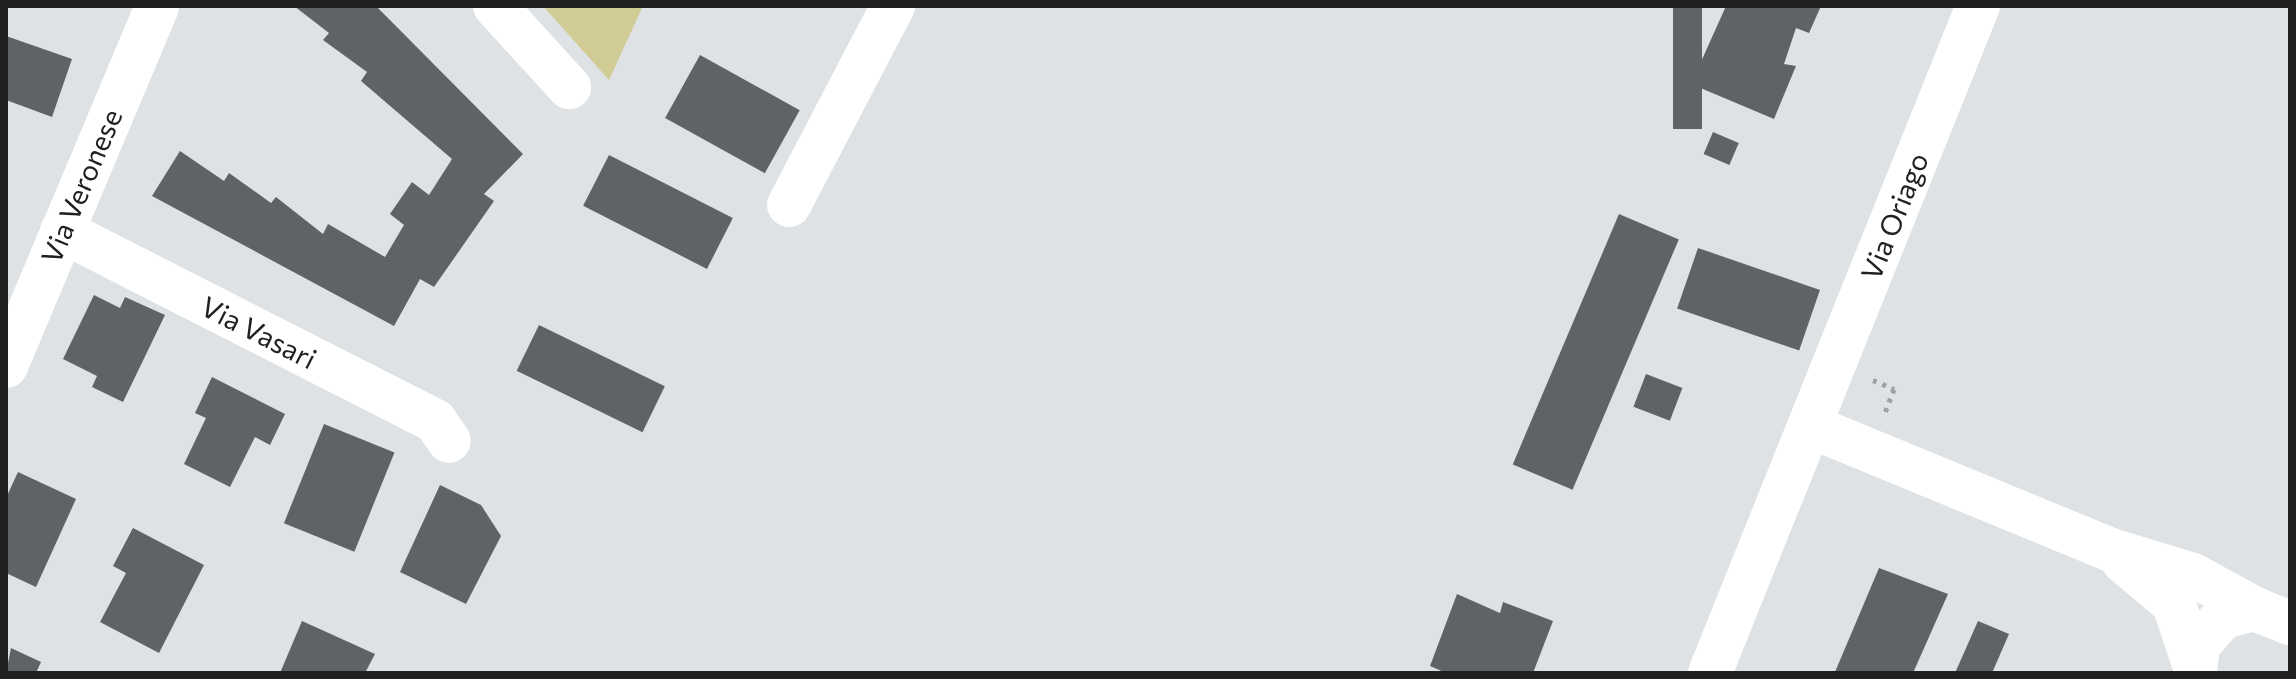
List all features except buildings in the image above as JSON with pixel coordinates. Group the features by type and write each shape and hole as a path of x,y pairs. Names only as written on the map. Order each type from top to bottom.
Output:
{"street":[{"name":"Via Veronese","path":"6,366 157,6"},
{"path":"495,6 569,87"},
{"path":"789,205 893,6"},
{"name":"Via Oriago","path":"1710,673 1978,6"},
{"name":"Via Vasari","path":"62,231 435,421 449,441"},
{"path":"1810,426 2108,549 2193,575 2280,616"},
{"path":"2108,549 2174,604 2194,668"},
{"path":"2194,668 2208,629 2280,616"}],"path":[{"path":"1868,377 1894,389 1878,431"}],"shaded area":[{"path":"543,6 643,6 609,80"}]}
